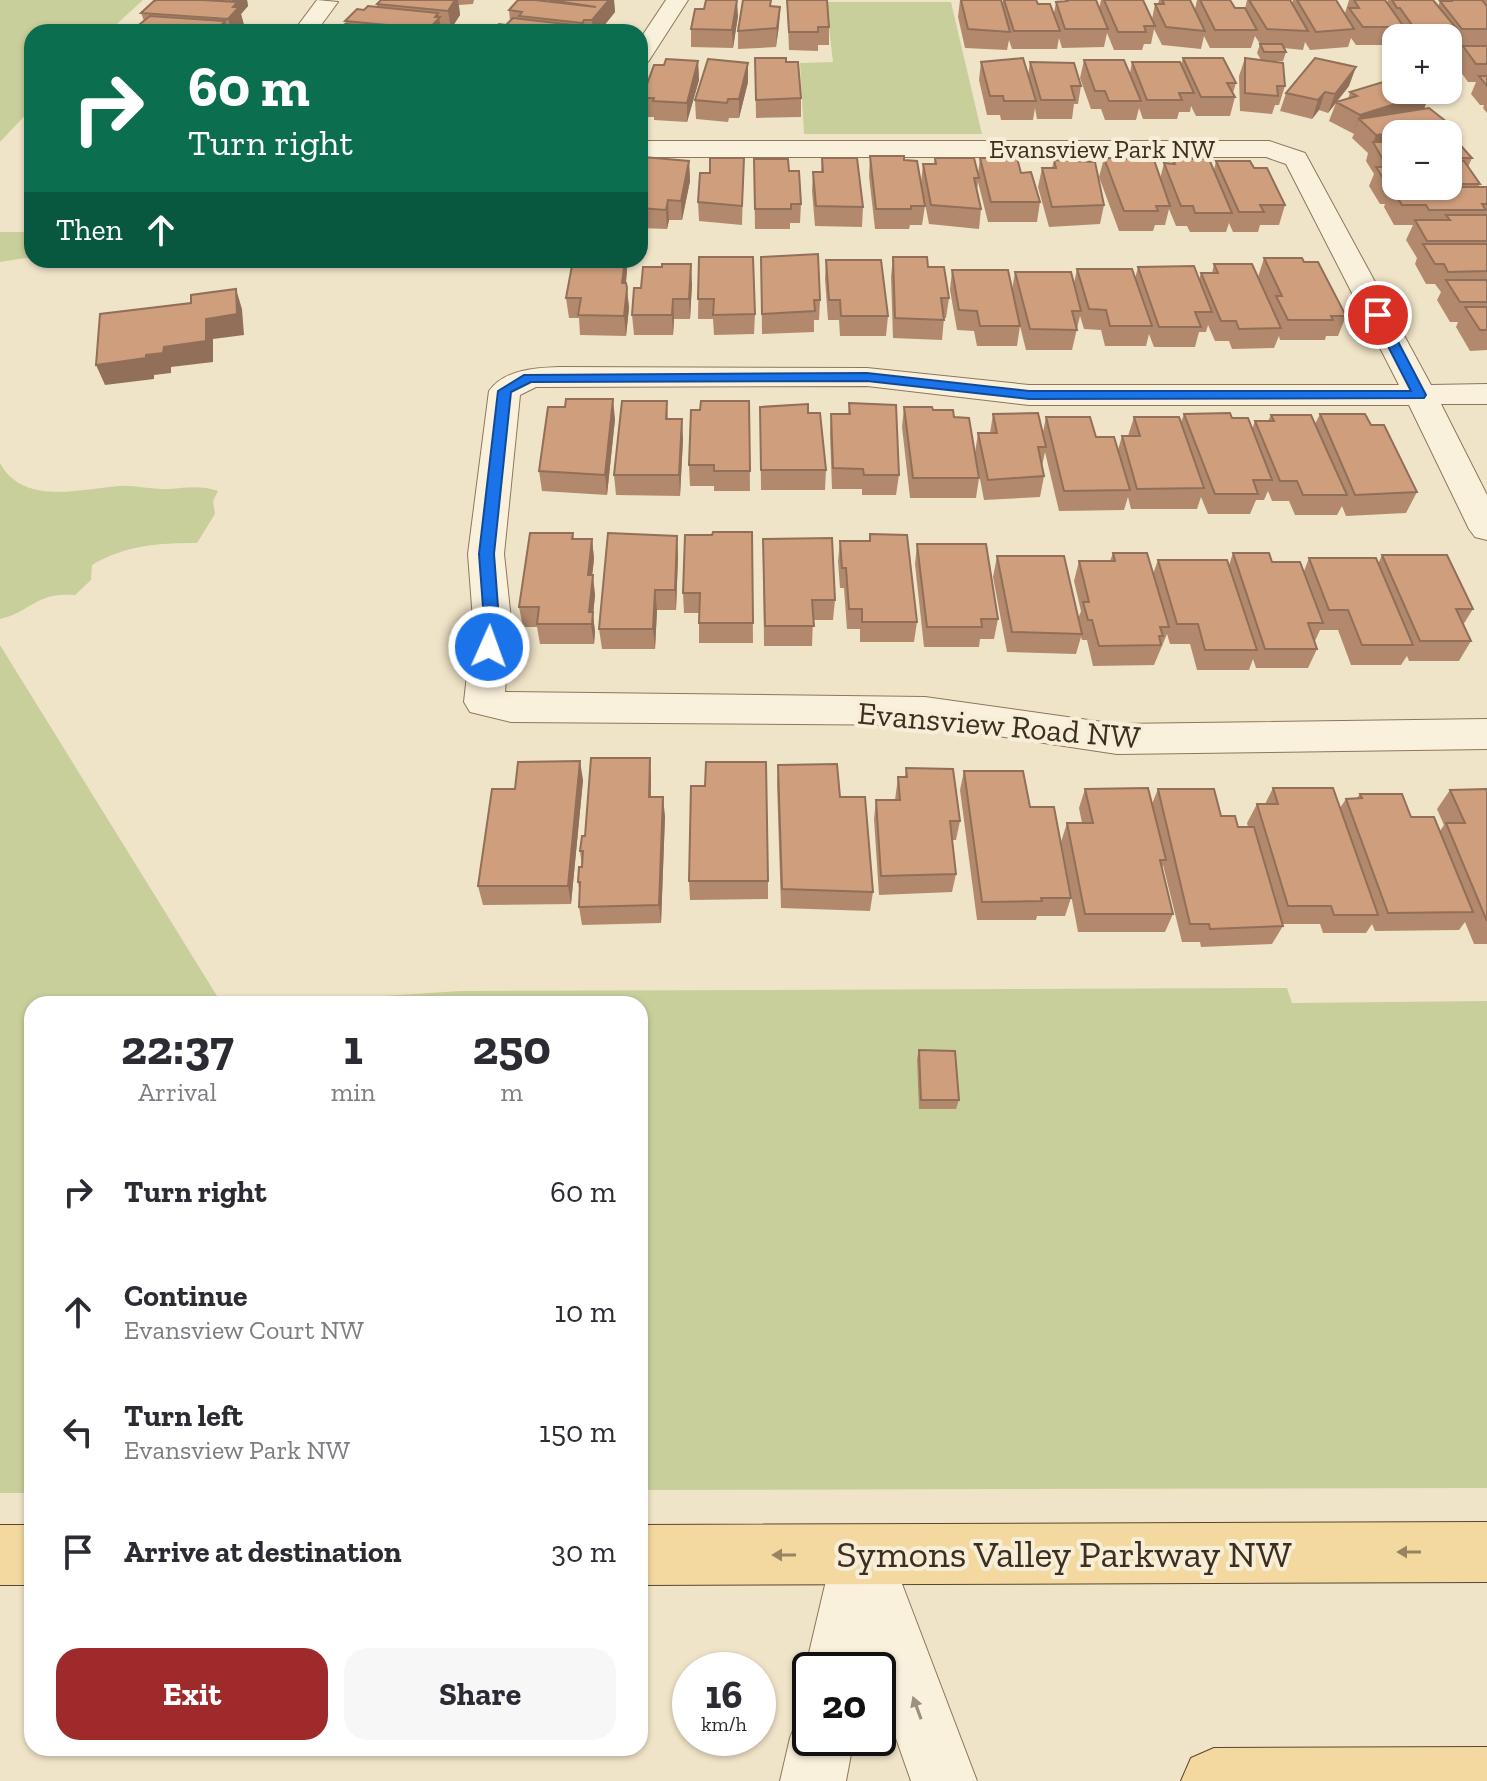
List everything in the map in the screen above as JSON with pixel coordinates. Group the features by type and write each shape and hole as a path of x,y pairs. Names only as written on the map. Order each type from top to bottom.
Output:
{"main road":[{"name":"Symons Valley Parkway NW","path":"648,1555 1487,1552"},
{"path":"0,1555 24,1555"},
{"path":"1214,1781 1487,1780"}],"street":[{"path":"648,45 677,0"},
{"path":"310,24 327,2"},
{"name":"Evansview Park NW","path":"648,149 1269,149 1296,159 1420,395"},
{"name":"Evansview Road NW","path":"1420,395 1029,395 867,377 529,378 505,391 486,554 492,620 484,702 511,708 925,711 1117,739 1487,734"},
{"path":"1487,394 1420,395 1487,529"},
{"path":"841,1652 862,1555"},
{"path":"862,1555 944,1781"},
{"path":"813,1781 818,1756"}],"green space":[{"path":"0,0 143,0 117,24 24,24 24,116 0,142"},
{"path":"826,2 951,2 982,134 804,134 800,63 833,62"},
{"path":"0,232 24,232 24,258 0,262"},
{"path":"0,463 10,476 37,490 54,492 125,486 212,489 218,491 213,501 215,514 197,543 156,545 117,553 92,565 91,580 75,595 51,596 0,619"},
{"path":"0,645 217,996 24,996 24,1493 0,1493"},
{"path":"1287,988 1292,1003 1487,1001 1487,1488 648,1490 648,996 384,996 460,991"}],"building":[{"path":"157,0 237,2 233,7 239,7 228,19 141,13"},
{"path":"381,0 455,0 448,11 377,4"},
{"path":"518,0 596,7 549,0 609,0 592,20 582,23 519,16 522,12 509,10"},
{"path":"706,0 737,0 732,30 691,29 695,9 704,9"},
{"path":"743,0 771,0 770,6 780,7 777,28 738,31"},
{"path":"787,0 827,0 829,27 818,27 818,32 789,32"},
{"path":"961,0 1001,0 1010,32 968,29"},
{"path":"1004,0 1036,0 1038,4 1050,4 1060,31 1014,31"},
{"path":"1096,0 1108,29 1065,29 1056,2"},
{"path":"1104,0 1143,0 1155,26 1144,26 1146,32 1118,32"},
{"path":"1162,0 1190,0 1205,31 1166,27 1155,4 1164,4"},
{"path":"1200,0 1230,0 1235,8 1245,8 1257,30 1215,30"},
{"path":"1249,0 1290,0 1308,31 1267,29"},
{"path":"1297,0 1336,0 1354,29 1316,32"},
{"path":"1354,0 1385,0 1402,24 1363,27 1349,8 1359,8"},
{"path":"1392,0 1433,0 1453,24 1411,24"},
{"path":"1482,0 1487,6 1487,29 1462,29 1462,24 1458,24 1440,1"},
{"path":"368,6 438,13 435,17 440,17 434,24 345,21 357,9 364,10"},
{"path":"150,16 225,21 222,24 140,24"},
{"path":"513,18 565,24 507,24"},
{"path":"1260,44 1282,44 1286,52 1264,52"},
{"path":"1463,46 1487,46 1487,64 1476,64"},
{"path":"755,58 786,58 786,62 798,62 801,98 756,100"},
{"path":"1023,58 1036,101 1004,101 1003,96 990,96 981,62"},
{"path":"1183,58 1223,58 1236,83 1227,83 1235,97 1201,97"},
{"path":"1245,58 1283,63 1285,86 1277,86 1278,96 1245,93"},
{"path":"1315,58 1356,67 1335,94 1325,92 1318,100 1286,93"},
{"path":"666,59 698,61 687,103 648,98 648,82 654,65 664,65"},
{"path":"708,59 748,63 739,99 728,99 727,103 695,100"},
{"path":"1084,60 1124,60 1141,101 1109,101 1105,91 1095,91"},
{"path":"1030,62 1074,63 1081,86 1071,86 1075,100 1041,100"},
{"path":"1132,62 1180,62 1194,93 1179,93 1182,100 1147,100"},
{"path":"1382,82 1382,104 1395,104 1360,115 1336,102 1357,96 1350,92"},
{"path":"1429,108 1444,120 1382,120 1382,134 1376,135 1359,119"},
{"path":"1373,142 1382,142 1382,158"},
{"path":"1462,147 1472,158 1462,158"},
{"path":"870,156 904,156 904,160 917,161 925,206 876,209"},
{"path":"648,157 689,161 681,201 668,200 666,210 648,209"},
{"path":"710,158 744,158 742,206 698,202 700,173 710,173"},
{"path":"822,158 857,158 863,207 816,206 813,172 823,172"},
{"path":"935,158 974,158 979,178 974,178 981,209 931,205 923,164 936,164"},
{"path":"980,158 1017,158 1021,173 1031,172 1040,202 991,202"},
{"path":"1104,158 1154,160 1170,206 1156,206 1158,211 1124,211"},
{"path":"754,159 788,159 789,171 799,171 801,204 791,204 791,209 755,209"},
{"path":"1173,159 1209,159 1232,213 1195,213 1193,206 1181,206 1164,163 1175,164"},
{"path":"1054,160 1095,162 1104,205 1052,207 1042,168 1056,168"},
{"path":"1216,161 1250,161 1254,168 1267,168 1285,205 1260,205 1264,212 1239,212"},
{"path":"1462,161 1464,161 1480,184 1462,184"},
{"path":"1462,187 1487,187 1487,204 1482,204 1486,210 1429,210 1426,205 1402,205 1399,200 1462,200"},
{"path":"1446,215 1487,215 1487,241 1427,241 1415,220 1450,220"},
{"path":"1423,244 1487,244 1487,271 1448,272 1444,264 1435,264"},
{"path":"818,254 820,300 814,300 815,311 762,314 761,257"},
{"path":"699,257 753,257 755,314 713,315 714,299 698,299"},
{"path":"893,257 927,257 928,267 944,267 949,298 941,298 944,320 895,318"},
{"path":"1264,258 1302,258 1304,262 1318,262 1346,316 1331,316 1333,320 1288,320 1276,296 1282,296"},
{"path":"826,260 881,260 888,316 841,316 840,300 829,300"},
{"path":"662,264 691,264 689,299 673,299 672,315 632,315 634,288 641,288 643,268 662,267"},
{"path":"1214,264 1252,264 1281,328 1239,329 1236,321 1221,321 1201,273 1218,273"},
{"path":"1194,266 1212,312 1195,312 1201,327 1159,327 1138,267"},
{"path":"572,268 624,268 622,283 626,283 627,288 624,316 578,315 581,298 566,298"},
{"path":"1077,269 1132,269 1152,326 1110,326 1106,310 1089,309"},
{"path":"952,270 1008,270 1020,326 980,326 977,311 959,310"},
{"path":"1015,272 1071,272 1081,311 1072,311 1077,330 1030,329"},
{"path":"1446,280 1487,280 1487,302 1460,302"},
{"path":"236,289 237,314 206,319 206,341 164,347 163,353 146,355 146,358 96,365 100,314 191,303 191,295"},
{"path":"1465,307 1487,307 1487,330 1480,330"},
{"path":"566,399 613,399 605,475 539,471 548,407 565,407"},
{"path":"622,401 667,401 666,419 682,419 679,475 614,475"},
{"path":"701,401 749,401 750,471 714,471 714,465 689,465 691,410 700,410"},
{"path":"849,403 896,405 899,475 864,475 863,469 833,468 831,414 850,414"},
{"path":"808,404 808,413 820,413 826,470 761,470 760,407"},
{"path":"904,407 953,410 954,417 969,418 979,478 913,478"},
{"path":"1038,413 1046,447 1038,447 1044,476 988,480 978,433 997,433 993,414"},
{"path":"1230,413 1232,418 1248,418 1272,480 1253,480 1258,494 1215,494 1184,414"},
{"path":"1320,414 1365,414 1371,425 1384,425 1417,492 1355,495"},
{"path":"1271,415 1311,415 1347,495 1303,495 1297,481 1280,481 1255,421 1274,421"},
{"path":"1046,417 1090,417 1096,437 1114,437 1130,490 1064,491"},
{"path":"1134,417 1179,417 1204,488 1137,489 1122,436 1140,436"},
{"path":"713,532 752,532 753,623 699,623 700,593 683,593 685,535 712,535"},
{"path":"530,533 573,533 572,539 592,539 588,575 593,575 589,612 593,612 592,624 537,624 539,607 519,607"},
{"path":"608,533 677,536 675,590 655,590 653,629 599,629"},
{"path":"870,534 907,535 917,622 862,622 862,609 849,609 846,568 842,568 840,541 870,541"},
{"path":"832,538 835,600 812,600 814,626 765,626 763,539"},
{"path":"917,544 986,544 998,619 981,619 982,627 927,627"},
{"path":"1113,553 1147,553 1169,627 1160,627 1163,636 1159,636 1161,645 1099,646 1083,602 1089,602 1079,561 1115,561"},
{"path":"1233,553 1269,553 1272,562 1300,562 1323,623 1308,623 1317,649 1265,649"},
{"path":"1382,555 1447,555 1473,609 1456,609 1471,641 1420,641"},
{"path":"997,556 1064,556 1082,634 1012,632"},
{"path":"1309,558 1376,558 1413,645 1362,645 1348,610 1329,610"},
{"path":"1158,560 1227,560 1257,650 1205,650 1198,624 1177,624"},
{"path":"591,758 650,758 649,797 663,797 659,905 579,907 579,867 582,867 583,851 580,851 582,836 585,836"},
{"path":"580,761 568,886 478,886 492,789 515,789 518,762"},
{"path":"706,762 766,762 768,881 689,881 691,786 705,786"},
{"path":"837,764 840,797 865,797 873,892 782,889 778,765"},
{"path":"906,768 953,769 960,821 950,821 956,874 881,876 876,800 900,800 898,777 907,777"},
{"path":"964,771 1023,771 1030,807 1054,807 1071,898 982,902"},
{"path":"1148,788 1166,860 1160,860 1173,914 1085,914 1067,823 1093,823 1085,789"},
{"path":"1273,788 1333,788 1378,915 1334,915 1331,906 1288,906 1257,804 1278,804"},
{"path":"1158,789 1214,789 1221,816 1235,816 1238,827 1254,827 1283,926 1210,929 1209,924 1190,924"},
{"path":"1487,789 1487,921 1446,823 1465,823 1450,790"},
{"path":"1360,794 1402,794 1411,817 1434,817 1473,912 1388,913 1346,799 1362,798"},
{"path":"919,1050 955,1051 959,1100 921,1100"}],"route":[{"path":"489,647 492,620 486,554 505,391 529,378 867,377 1029,395 1420,395 1378,315"}]}
